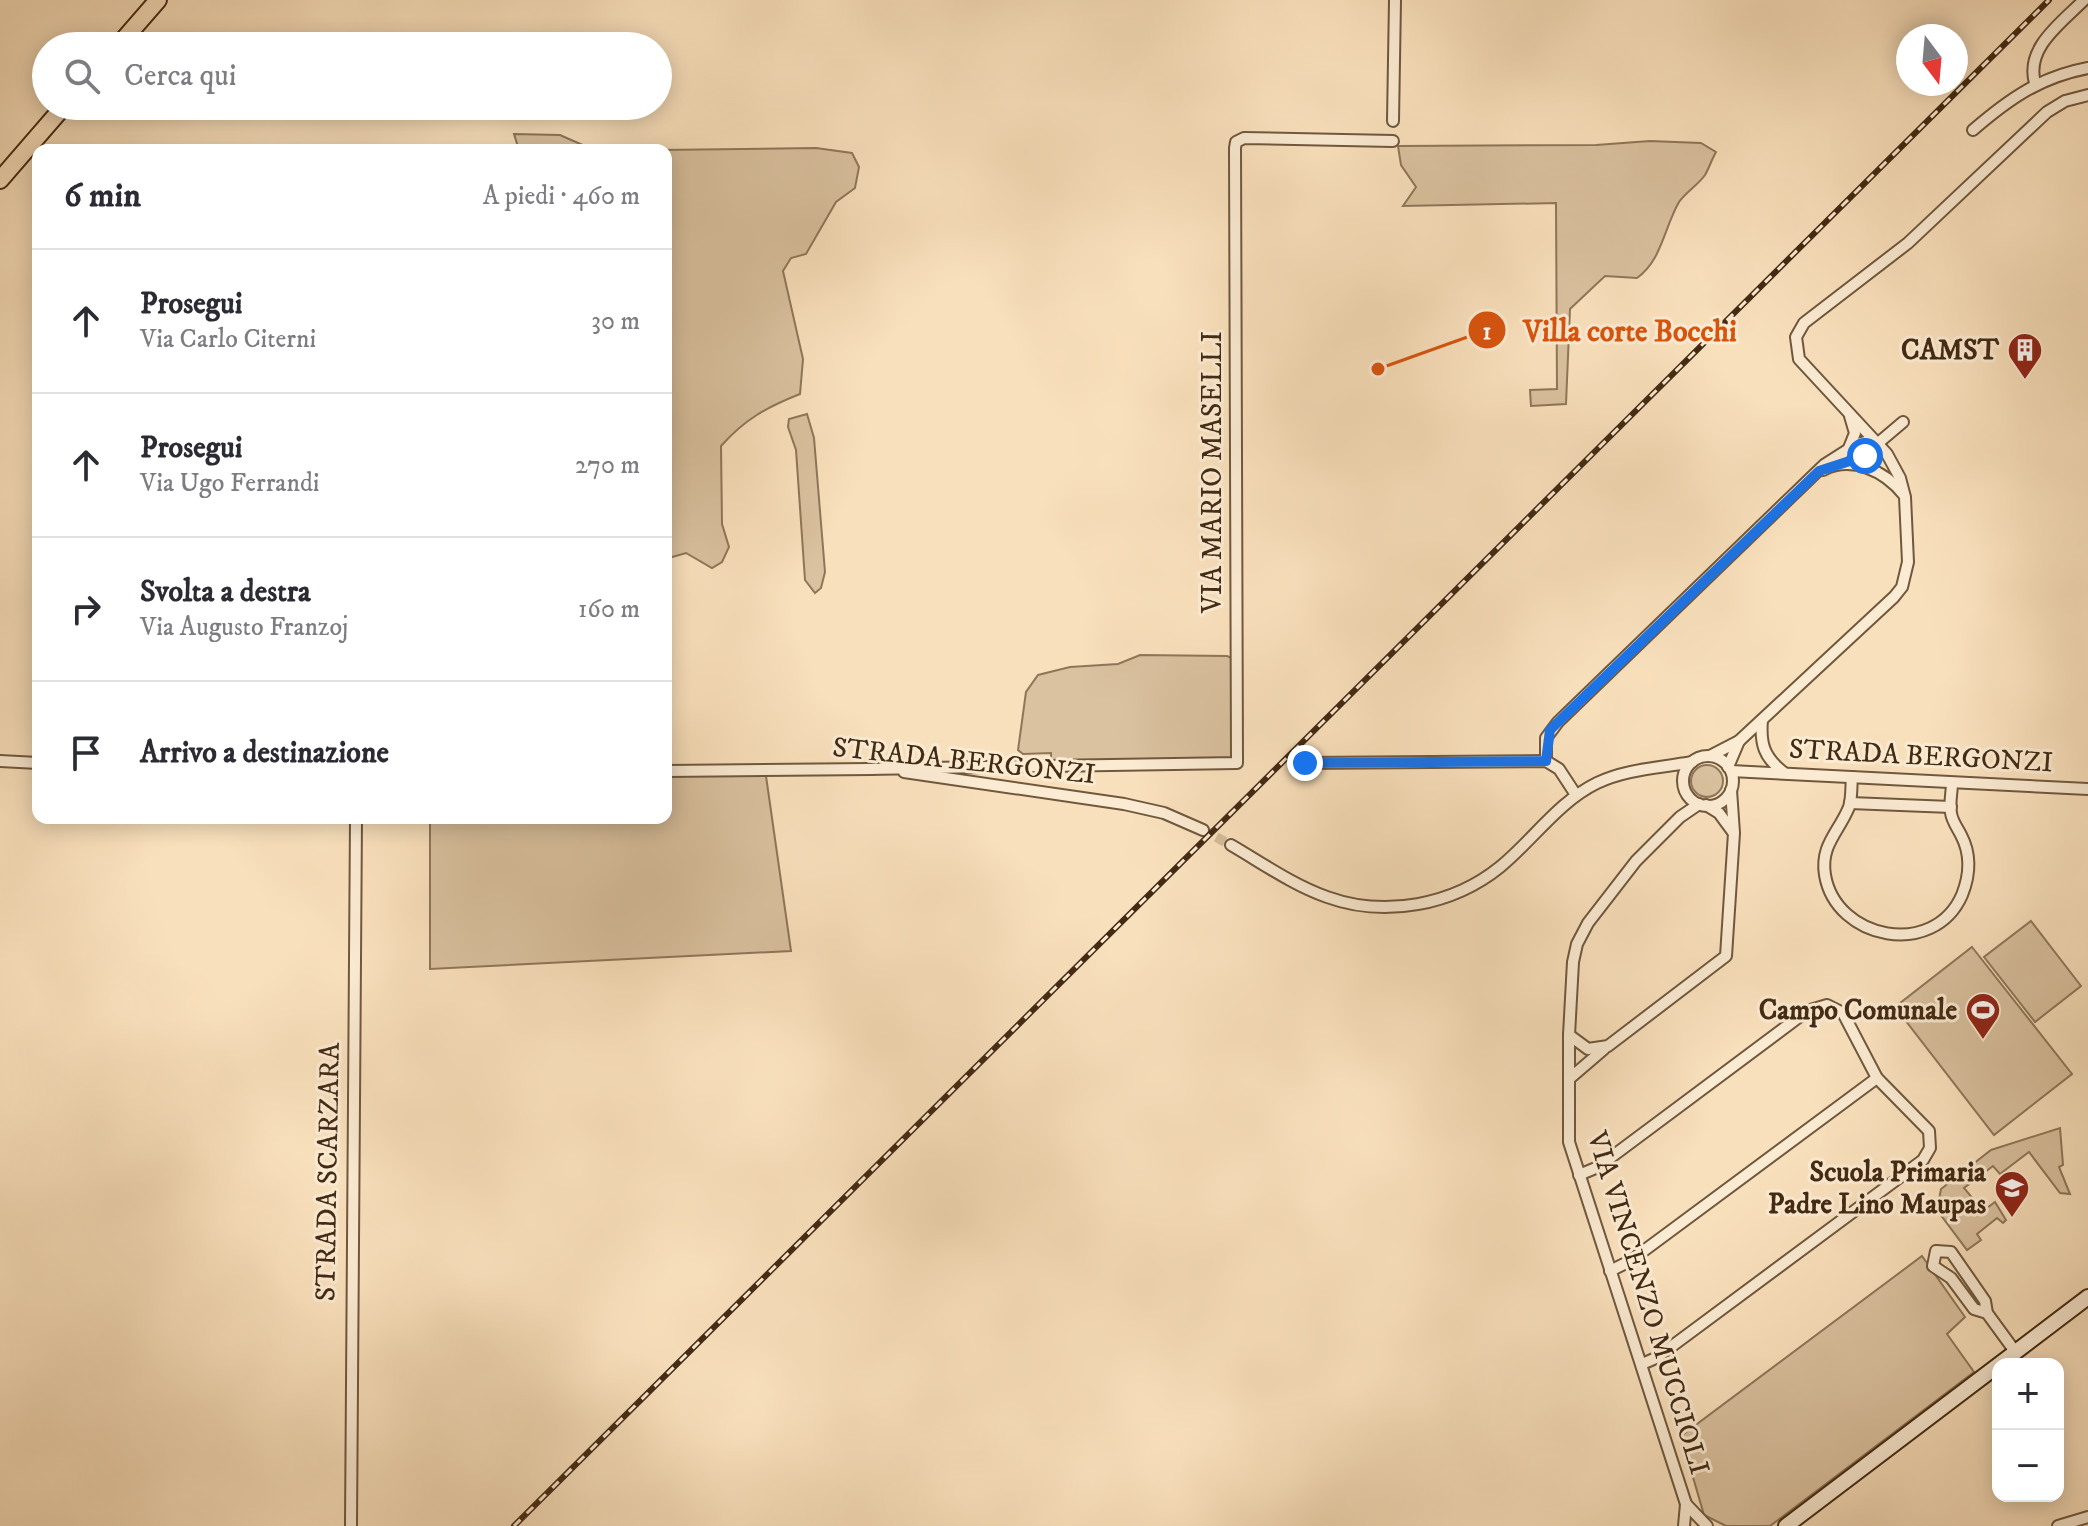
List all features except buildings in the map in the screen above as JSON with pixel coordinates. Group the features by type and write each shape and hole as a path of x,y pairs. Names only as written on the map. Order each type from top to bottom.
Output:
{"main road":[{"path":"130,32 158,0"},
{"path":"0,180 52,120"}],"street":[{"path":"1393,121 1395,0"},
{"path":"2035,83 2032,60 2047,37 2084,0"},
{"path":"1973,130 2015,95 2035,83 2088,68"},
{"path":"1231,845 1302,886 1337,900 1388,907 1422,903 1461,891 1499,867 1576,795 1621,774 1692,762 1739,741 1902,587 1908,562 1905,497 1894,465 1799,359 1796,337 1804,323 1908,243 2047,112 2065,101 2088,95"},
{"name":"VIA MARIO MASELLI","path":"867,769 1237,763 1236,142 1244,138 1393,141"},
{"path":"1849,448 1855,433 1850,415"},
{"path":"1819,471 1865,456 1875,442 1903,422"},
{"path":"1546,761 1550,730 1819,471 1849,448 1875,442"},
{"path":"1848,463 1876,472 1905,497"},
{"path":"1762,720 1763,751 1769,761 1785,774"},
{"path":"1569,1079 1726,956 1734,833 1730,769 1739,741"},
{"path":"1710,756 1730,769"},
{"path":"0,761 32,763"},
{"path":"1305,763 1546,761 1562,772 1576,795"},
{"path":"1680,817 1684,786 1692,762"},
{"path":"1031,790 1033,775 1040,766"},
{"path":"1660,768 1702,805 1719,813 1734,833"},
{"name":"STRADA BERGONZI","path":"672,771 867,769 1145,808 1203,830"},
{"name":"STRADA BERGONZI","path":"1730,769 2088,789"},
{"name":"STRADA BERGONZI","path":"1731,789 1751,772"},
{"path":"1852,777 1850,803 1827,845 1824,858 1828,887 1842,911 1856,924 1898,935 1921,931 1943,920 1961,897 1969,858 1951,807 1952,783"},
{"path":"1702,805 1723,801 1731,789"},
{"path":"1850,803 1951,807"},
{"name":"VIA VINCENZO MUCCIOLI","path":"1686,1504 1569,1142 1569,1035 1577,944 1602,903 1680,817 1702,805"},
{"name":"STRADA SCARZARA","path":"351,1526 356,824"},
{"path":"1579,1175 1598,1167 1814,1007 1832,1006 1843,1013 1877,1078 1927,1125 1931,1142 1927,1155 1656,1358 1642,1364"},
{"path":"1569,1035 1588,1049 1608,1046"},
{"path":"1610,1271 1630,1261 1877,1078"},
{"path":"1987,1313 1974,1309 1951,1278 1933,1266 1936,1251 1951,1252 1985,1301 1987,1313 2014,1350"},
{"path":"1786,1526 2014,1350 2087,1302"},
{"path":"1684,1526 1686,1504"},
{"path":"1686,1504 1707,1526"},
{"path":"2058,1526 2088,1517"}],"shaded area":[{"path":"514,134 560,135 580,144 517,144"},
{"path":"1650,141 1701,143 1716,152 1705,175 1679,202 1657,253 1645,271 1637,278 1605,276 1570,309 1566,404 1531,406 1530,390 1557,389 1556,203 1403,206 1416,187 1401,165 1398,146 1596,145"},
{"path":"816,148 852,153 859,167 855,188 836,202 806,254 791,258 783,271 803,359 800,394 757,415 721,446 722,524 729,547 722,562 712,568 686,553 672,557 672,150"},
{"path":"807,414 814,438 825,572 821,588 815,593 805,580 796,450 788,427 789,419"},
{"path":"1140,655 1227,656 1234,659 1233,760 1051,761 1051,753 1023,754 1018,750 1026,692 1038,675 1070,667 1118,664"},
{"path":"1707,765 1718,770 1723,781 1718,792 1707,797 1696,792 1691,781 1696,770"},
{"path":"765,769 791,951 430,969 430,824 672,824 672,772"},
{"path":"2031,921 2081,986 2035,1022 1984,957"},
{"name":"Campo Comunale","path":"1972,947 2072,1074 1994,1135 1895,1007"},
{"path":"2060,1128 2063,1165 2059,1167 2070,1194 2060,1193 2029,1152 2000,1174 1993,1166 1964,1188 1983,1211 1995,1202 2006,1220 2003,1223 1997,1218 1977,1234 1981,1240 1967,1250 1937,1210 1941,1189 1991,1150"},
{"path":"1922,1256 1965,1317 1947,1334 1974,1372 1770,1526 1726,1526 1704,1515 1681,1436"}],"tunnel":[{"path":"1203,830 1231,845"}],"railway":[{"path":"514,1526 2049,0"}],"place":[{"name":"Villa corte Bocchi","path":"1378,369"},
{"name":"CAMST","path":"2025,381"},
{"name":"Campo Comunale","path":"1983,1041"},
{"name":"Scuola Primaria Padre Lino Maupas","path":"2012,1219"}],"route":[{"path":"1305,763 1546,761 1546,738 1550,730 1819,471 1841,463 1855,462 1865,456"}]}
